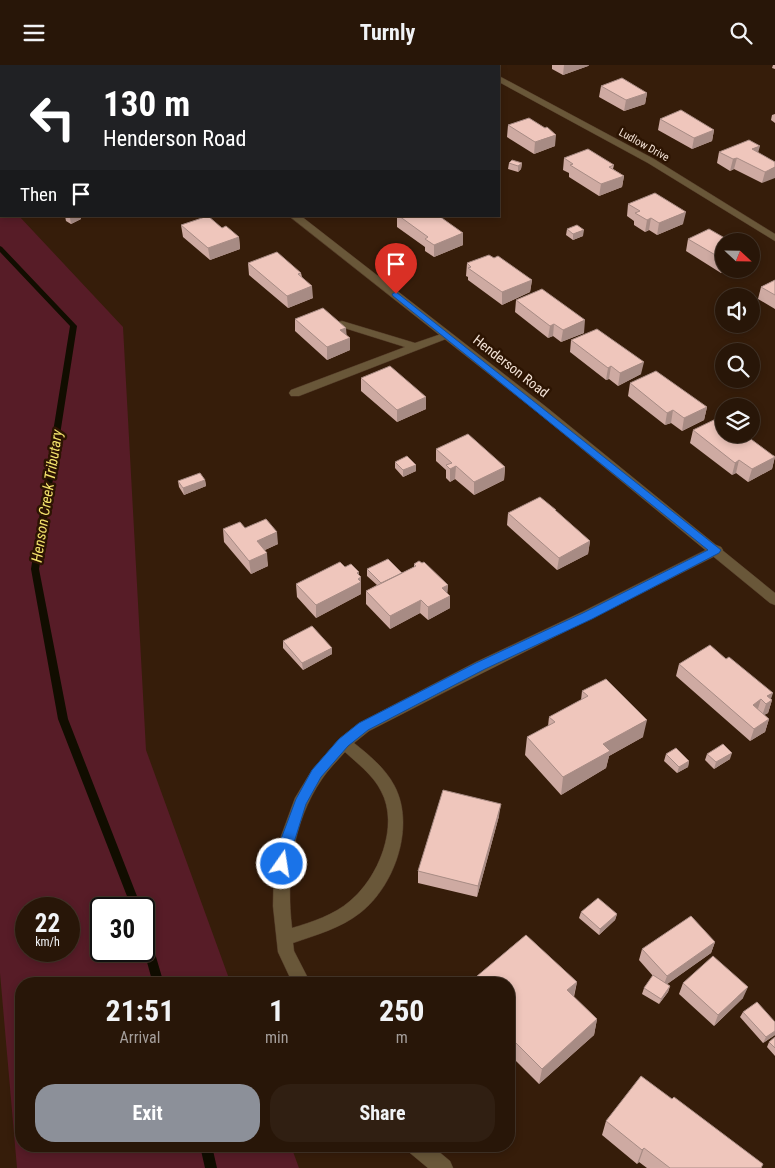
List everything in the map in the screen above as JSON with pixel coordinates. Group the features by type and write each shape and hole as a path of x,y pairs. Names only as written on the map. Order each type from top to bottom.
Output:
{"street":[{"name":"Ludlow Drive","path":"500,80 650,161 775,238"},
{"name":"Henderson Road","path":"295,217 447,335 716,550 775,601"},
{"path":"342,324 416,347"},
{"path":"295,393 447,335"},
{"path":"298,977 286,952 281,906 282,864 300,803 316,774 344,743 364,727 481,666 588,616 716,550"},
{"path":"284,938 316,929 339,917 362,900 380,875 392,849 396,819 392,796 378,774 344,743"},
{"path":"424,1152 443,1168"}],"shaded area":[{"path":"0,217 20,217 123,327 146,750 228,977 15,977 15,1145 0,973"},
{"path":"16,1152 293,1152 299,1168 17,1168"}],"building":[{"path":"622,78 647,93 626,100 601,86"},
{"path":"681,110 714,130 694,138 660,119"},
{"path":"529,118 545,128 547,127 556,135 535,142 508,125"},
{"path":"749,140 760,146 752,149 775,162 775,167 765,172 737,158 733,159 719,152"},
{"path":"588,149 614,165 609,167 624,176 601,184 570,165 573,164 564,158"},
{"path":"512,160 522,163 518,166 509,163"},
{"path":"655,193 686,212 659,223 651,218 647,220 635,213 640,211 628,204"},
{"path":"209,217 222,228 226,226 239,237 208,248 181,225"},
{"path":"400,217 440,217 463,233 434,245 425,239 428,237"},
{"path":"577,225 584,230 573,234 567,229"},
{"path":"709,229 716,233 715,255 688,239"},
{"path":"277,252 301,273 298,274 312,286 287,296 248,263"},
{"path":"489,255 494,258 498,256 532,280 502,292 468,268 471,267 467,263"},
{"path":"775,280 775,295 761,287"},
{"path":"542,289 585,320 563,330 554,324 550,326 516,300"},
{"path":"323,308 346,328 340,330 350,338 327,347 295,319"},
{"path":"597,329 644,362 620,373 611,366 608,368 571,340"},
{"path":"390,366 426,397 397,410 361,378"},
{"path":"656,371 707,407 684,418 673,410 667,413 630,383"},
{"path":"715,419 715,443 756,443 775,457 752,469 739,460 735,463 693,430"},
{"path":"468,434 505,467 474,482 456,466 450,469 446,465 452,463 436,449"},
{"path":"407,456 416,465 403,470 395,462"},
{"path":"200,473 205,480 183,488 178,481"},
{"path":"540,497 590,541 559,558 508,513"},
{"path":"266,519 277,532 257,541 267,553 249,561 223,529 240,522 245,528"},
{"path":"388,559 402,573 381,583 367,569"},
{"path":"419,561 424,562 448,585 442,588 450,596 428,607 421,600 390,616 366,591 416,566 414,564"},
{"path":"340,562 345,567 351,564 359,572 357,573 361,577 358,579 361,582 316,605 296,584"},
{"path":"312,626 332,648 302,663 283,641"},
{"path":"710,645 726,659 729,657 773,693 767,696 772,700 766,704 761,699 753,705 769,719 754,729 679,664"},
{"path":"606,679 647,720 603,744 610,751 563,777 527,737 555,722 549,717 588,696 582,691"},
{"path":"723,744 732,753 716,762 707,754"},
{"path":"676,748 689,761 679,767 666,754"},
{"path":"443,790 501,804 478,886 418,871"},
{"path":"598,898 617,914 600,929 581,912"},
{"path":"691,916 715,942 667,976 642,949"},
{"path":"526,935 577,982 567,990 597,1019 542,1069 515,1042 515,977 476,977"},
{"path":"713,956 748,987 718,1015 683,983"},
{"path":"653,975 670,986 661,999 644,988"},
{"path":"757,1002 775,1022 775,1031 766,1037 743,1012"},
{"path":"775,1037 775,1048 769,1042"},
{"path":"641,1076 672,1099 674,1097 763,1164 761,1168 670,1168 644,1148 642,1150 606,1121"}],"waterway":[{"name":"Henson Creek Tributary","path":"0,248 74,326 35,569 63,719 132,897"},
{"name":"Henson Creek Tributary","path":"153,962 157,977"},
{"name":"Henson Creek Tributary","path":"207,1152 211,1168"}],"route":[{"path":"282,864 300,803 316,774 344,743 364,727 481,666 588,616 716,550 396,294"}]}
